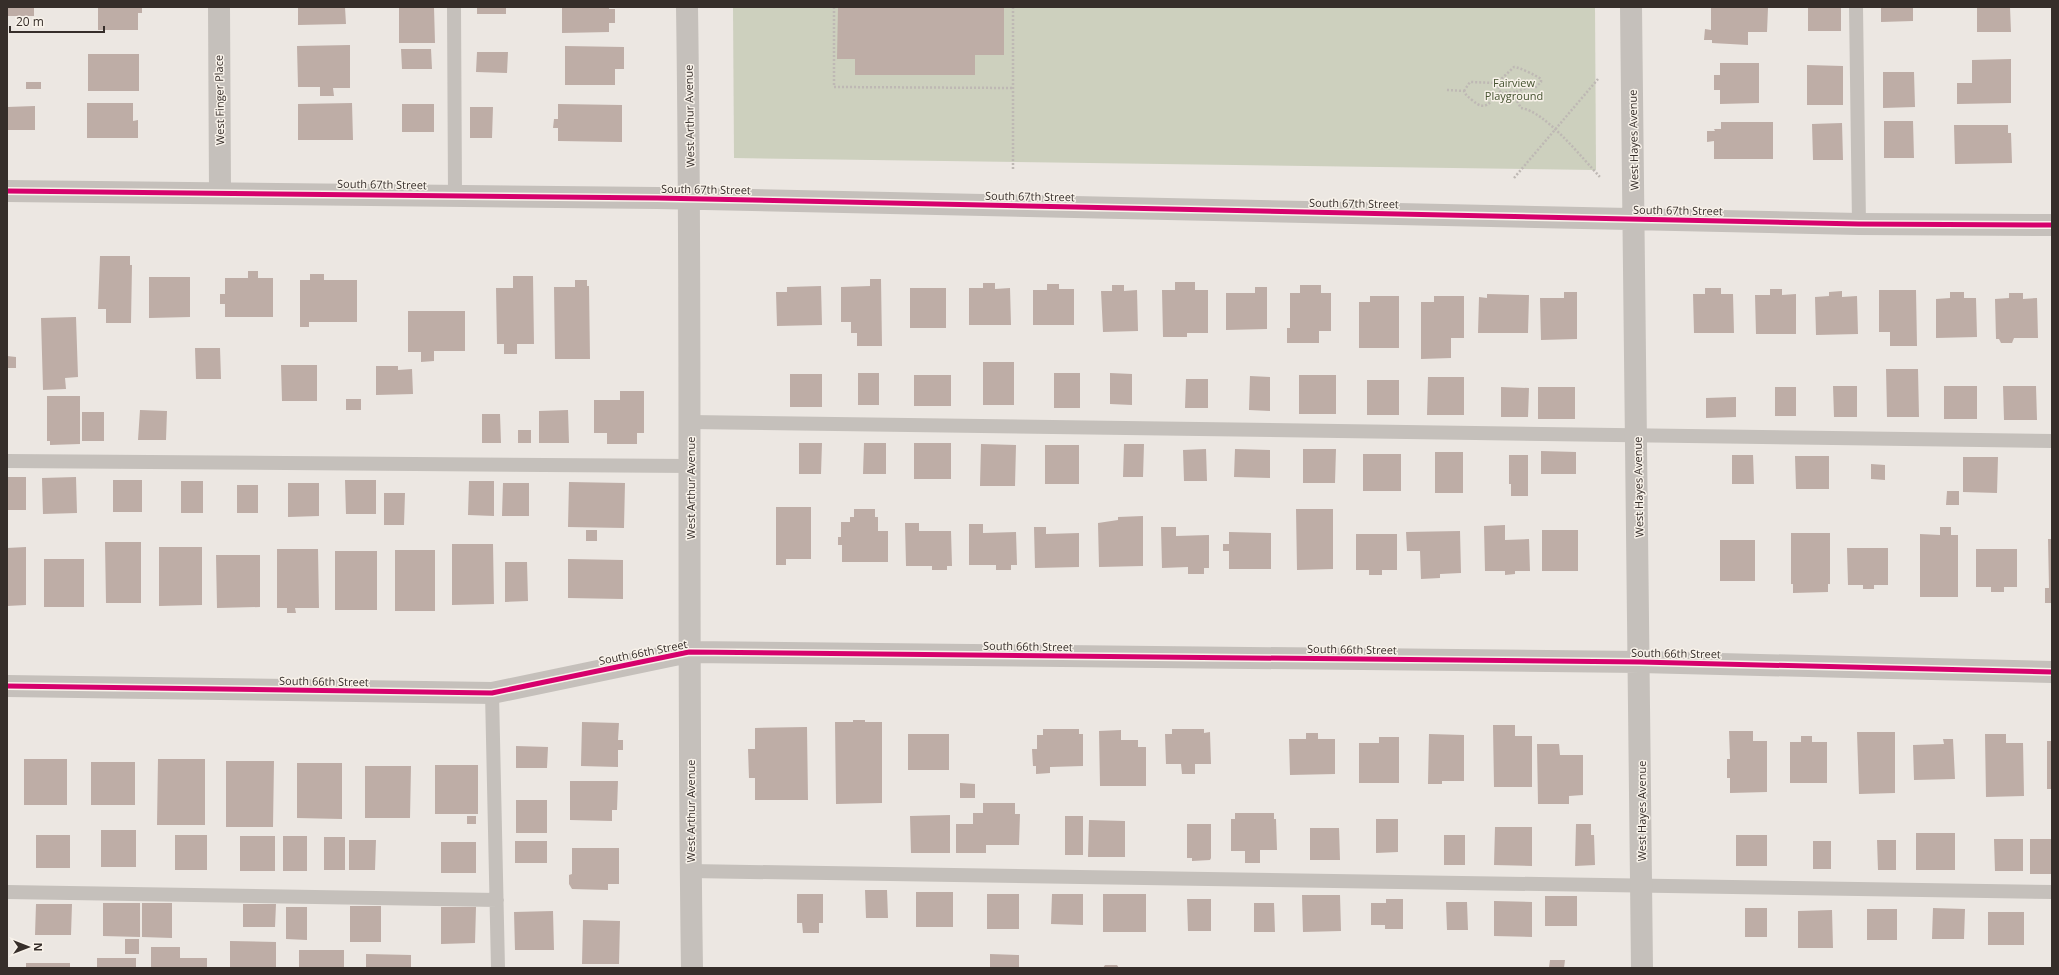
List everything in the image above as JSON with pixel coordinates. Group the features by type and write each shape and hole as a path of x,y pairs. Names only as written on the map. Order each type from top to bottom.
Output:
{"street":[{"name":"West Finger Place","path":"218,7 220,192"},
{"name":"West Arthur Avenue","path":"687,7 691,466 689,652 692,968"},
{"name":"West Hayes Avenue","path":"1631,7 1640,662 1642,968"},
{"name":"South 67th Street","path":"7,191 455,194 1859,224 2052,225"},
{"name":"South 66th Street","path":"7,686 492,693 689,652 1640,662 2052,672"}],"lane":[{"path":"454,7 455,194"},
{"path":"1856,7 1859,224"},
{"path":"690,422 2052,442"},
{"path":"7,462 691,466"},
{"path":"492,693 498,968"},
{"path":"690,871 2052,892"},
{"path":"7,892 497,900"}],"path":[{"path":"834,7 834,86 1013,88"},
{"path":"1013,7 1013,169"},
{"path":"1447,90 1464,91 1476,104 1482,106 1489,104 1501,94 1516,92 1526,88 1535,88 1541,82 1541,78 1528,73 1520,67 1514,67 1497,84 1470,82 1464,91"},
{"path":"1514,178 1598,79"},
{"path":"1497,84 1501,94"},
{"path":"1516,92 1517,101 1522,108 1538,114 1600,177"}],"green space":[{"name":"Fairview Playground","path":"733,7 1595,7 1596,170 734,158"}],"building":[{"path":"7,7 34,7 34,16 7,16"},
{"path":"98,7 142,7 142,13 138,13 138,30 98,30"},
{"path":"298,7 345,7 346,24 298,25"},
{"path":"399,7 434,7 435,43 399,43"},
{"path":"477,7 506,7 506,14 477,14"},
{"path":"562,7 609,7 609,9 615,9 615,23 609,23 609,32 562,33"},
{"path":"838,7 1004,7 1004,55 975,55 975,75 855,75 855,59 837,59"},
{"path":"1711,7 1768,8 1767,32 1748,32 1748,45 1712,43 1712,40 1704,40 1705,29 1711,30"},
{"path":"1808,7 1841,7 1841,31 1808,31"},
{"path":"1881,7 1913,7 1913,21 1881,22"},
{"path":"1977,7 2010,7 2011,32 1977,32"},
{"path":"350,45 350,88 333,88 334,96 320,96 320,87 298,87 297,46"},
{"path":"565,46 624,47 624,69 615,69 615,85 565,85"},
{"path":"401,49 431,49 432,69 402,69"},
{"path":"477,52 508,52 507,73 476,72"},
{"path":"88,54 139,54 139,91 88,91"},
{"path":"2011,59 2011,103 1957,104 1957,83 1972,83 1972,60"},
{"path":"1720,63 1759,63 1759,103 1720,104 1720,90 1714,90 1714,75 1720,75"},
{"path":"1807,65 1843,66 1843,105 1807,105"},
{"path":"1883,72 1914,72 1915,107 1883,108"},
{"path":"26,82 41,82 41,89 26,89"},
{"path":"87,103 133,103 133,121 138,120 138,138 87,138"},
{"path":"352,103 353,140 298,140 298,104"},
{"path":"402,104 434,104 434,132 402,132"},
{"path":"558,104 622,105 622,142 558,141 558,128 553,128 554,119 558,119"},
{"path":"35,106 35,130 7,130 7,107"},
{"path":"470,107 493,107 492,138 470,138"},
{"path":"1884,121 1913,121 1914,158 1884,158"},
{"path":"1721,122 1773,122 1773,159 1714,159 1714,141 1707,142 1707,131 1721,129"},
{"path":"1842,123 1843,160 1813,160 1812,124"},
{"path":"1954,125 2008,125 2008,133 2011,133 2012,163 1955,164"},
{"path":"100,256 130,256 130,265 132,265 131,323 106,323 106,309 98,309"},
{"path":"248,271 258,271 258,278 273,278 273,317 225,317 225,304 220,304 220,294 225,294 225,278 248,278"},
{"path":"310,274 324,274 324,280 357,280 357,322 309,322 309,327 300,327 300,280 310,280"},
{"path":"513,276 533,276 534,344 517,344 517,354 504,354 504,344 497,344 496,288 513,288"},
{"path":"149,277 190,277 190,317 149,318"},
{"path":"870,279 881,279 882,346 857,346 857,333 851,333 851,322 841,322 841,287 870,286"},
{"path":"575,280 587,280 587,286 589,286 590,359 555,359 554,287 575,287"},
{"path":"1175,282 1195,282 1195,290 1208,290 1208,333 1187,333 1187,337 1163,337 1162,290 1175,290"},
{"path":"983,283 995,283 995,289 1010,288 1011,325 969,325 969,288 983,288"},
{"path":"1047,284 1059,284 1059,289 1074,289 1074,325 1033,325 1033,290 1047,290"},
{"path":"1112,285 1124,285 1124,291 1137,290 1138,331 1103,332 1101,291 1112,291"},
{"path":"1300,285 1321,285 1321,293 1331,293 1331,331 1319,331 1319,343 1287,343 1287,328 1290,328 1290,293 1300,293"},
{"path":"821,286 822,325 777,326 776,292 787,292 787,287"},
{"path":"1255,287 1267,287 1267,329 1226,330 1226,293 1255,293"},
{"path":"910,288 946,288 946,328 910,328"},
{"path":"1705,288 1721,288 1721,294 1733,294 1734,333 1694,333 1693,294 1705,294"},
{"path":"1770,289 1782,289 1782,295 1796,294 1796,334 1756,334 1755,295 1770,295"},
{"path":"1879,290 1916,290 1917,346 1890,346 1890,332 1879,332"},
{"path":"1842,291 1842,297 1857,296 1858,334 1816,335 1815,297 1829,296 1829,292"},
{"path":"1564,292 1577,292 1577,339 1541,340 1540,298 1564,298"},
{"path":"1950,292 1964,292 1964,298 1976,298 1977,337 1936,338 1936,299 1950,298"},
{"path":"2009,293 2023,293 2023,299 2037,298 2038,338 2014,338 2012,343 2001,343 1999,339 1996,339 1995,299 2009,298"},
{"path":"1487,294 1529,295 1528,333 1478,333 1479,297 1487,298"},
{"path":"1370,296 1399,296 1399,348 1359,348 1359,302 1370,302"},
{"path":"1434,296 1464,296 1464,338 1451,338 1451,358 1421,359 1421,302 1434,302"},
{"path":"408,311 465,311 465,351 434,351 434,361 421,362 421,352 408,352"},
{"path":"76,317 78,377 65,378 66,389 43,390 41,318"},
{"path":"195,348 220,348 221,379 196,379"},
{"path":"7,356 16,357 16,368 7,368"},
{"path":"983,362 1014,362 1014,405 983,405"},
{"path":"281,365 317,365 317,401 282,401"},
{"path":"376,366 398,366 398,370 412,369 413,394 376,395"},
{"path":"1886,369 1918,369 1919,417 1887,417"},
{"path":"858,373 879,373 879,405 858,405"},
{"path":"1054,373 1080,373 1080,408 1054,408"},
{"path":"1110,373 1132,374 1132,405 1110,404"},
{"path":"790,374 822,374 822,407 790,407"},
{"path":"914,375 951,375 951,406 914,406"},
{"path":"1299,375 1336,375 1336,414 1299,414"},
{"path":"1250,376 1270,377 1270,411 1249,410"},
{"path":"1428,377 1464,377 1464,415 1427,415"},
{"path":"1186,379 1208,379 1208,408 1185,408"},
{"path":"1367,380 1399,380 1399,415 1367,415"},
{"path":"1833,386 1857,386 1857,417 1834,417"},
{"path":"1944,386 1977,386 1977,419 1944,419"},
{"path":"2003,386 2036,386 2037,420 2004,420"},
{"path":"1501,387 1529,388 1528,417 1501,417"},
{"path":"1538,387 1575,387 1575,419 1538,419"},
{"path":"1775,387 1796,387 1796,416 1775,416"},
{"path":"620,391 644,391 644,433 637,433 637,444 607,444 607,433 594,433 594,400 620,400"},
{"path":"47,396 80,396 80,444 50,445 50,441 47,441"},
{"path":"1736,397 1736,417 1706,418 1706,398"},
{"path":"346,399 361,399 361,410 346,410"},
{"path":"140,410 167,411 166,440 138,440"},
{"path":"568,410 569,443 539,443 539,411"},
{"path":"82,412 104,412 104,441 82,441"},
{"path":"482,414 500,414 501,443 482,443"},
{"path":"518,430 531,430 531,443 518,443"},
{"path":"799,443 822,443 821,474 799,474"},
{"path":"864,443 886,443 886,474 863,474"},
{"path":"914,443 951,443 951,479 914,479"},
{"path":"981,444 1016,445 1015,486 980,486"},
{"path":"1124,444 1144,444 1143,477 1123,477"},
{"path":"1045,445 1079,445 1079,484 1045,484"},
{"path":"1206,449 1207,481 1184,481 1183,450"},
{"path":"1235,449 1270,450 1270,478 1234,477"},
{"path":"1303,449 1336,449 1335,483 1303,483"},
{"path":"1541,451 1576,452 1576,474 1541,474"},
{"path":"1435,452 1463,452 1463,493 1435,493"},
{"path":"1363,454 1401,454 1401,491 1363,491"},
{"path":"1509,455 1528,455 1528,496 1511,496 1511,484 1509,484"},
{"path":"1732,455 1753,455 1754,484 1732,484"},
{"path":"1795,456 1829,456 1829,489 1796,489"},
{"path":"1963,457 1998,457 1997,493 1963,492"},
{"path":"1871,464 1885,465 1885,480 1871,479"},
{"path":"7,477 26,477 26,510 7,510"},
{"path":"76,477 77,513 43,514 42,478"},
{"path":"113,480 142,480 142,512 113,512"},
{"path":"345,480 376,480 376,514 346,514"},
{"path":"181,481 203,481 203,513 181,513"},
{"path":"469,481 494,481 494,516 468,515"},
{"path":"569,482 625,483 624,528 568,527"},
{"path":"288,483 319,483 319,516 288,517"},
{"path":"503,483 529,483 529,516 502,516"},
{"path":"237,485 258,485 258,513 237,513"},
{"path":"1947,491 1959,491 1959,505 1946,505"},
{"path":"384,493 405,493 404,525 384,525"},
{"path":"776,507 811,507 811,559 786,559 786,565 776,565"},
{"path":"854,509 875,509 875,517 878,517 878,531 888,531 888,562 842,562 842,545 838,545 838,537 841,537 841,522 850,522 850,517 854,517"},
{"path":"1296,509 1333,509 1333,569 1297,570"},
{"path":"1143,516 1143,566 1099,567 1098,523 1118,520 1118,517"},
{"path":"905,523 919,523 919,531 951,531 952,566 947,566 947,570 932,570 932,566 906,566"},
{"path":"969,524 983,524 983,533 1016,532 1017,565 1011,565 1011,570 996,570 996,565 969,565"},
{"path":"1505,525 1505,540 1529,539 1530,571 1515,571 1515,574 1505,575 1505,571 1485,571 1484,526"},
{"path":"1034,527 1046,527 1046,534 1079,533 1079,567 1035,568"},
{"path":"1161,527 1176,527 1176,536 1209,535 1209,568 1204,568 1204,574 1188,574 1188,567 1162,568"},
{"path":"1940,527 1951,527 1951,535 1958,535 1958,597 1920,597 1920,534 1940,535"},
{"path":"586,530 597,530 597,541 586,541"},
{"path":"1542,530 1578,530 1578,571 1542,571"},
{"path":"1460,531 1461,573 1440,574 1440,578 1421,579 1420,551 1407,551 1406,532"},
{"path":"1229,532 1271,533 1271,569 1229,569 1229,551 1223,551 1223,544 1229,544"},
{"path":"1791,533 1830,533 1830,584 1828,584 1828,592 1793,593 1793,584 1791,584"},
{"path":"1356,534 1397,534 1397,570 1382,570 1382,575 1369,575 1369,570 1356,570"},
{"path":"2048,539 2052,539 2052,603 2045,603 2045,588 2049,588"},
{"path":"1720,540 1755,540 1755,581 1720,581"},
{"path":"105,542 141,542 141,603 106,603"},
{"path":"452,544 493,544 494,604 452,605"},
{"path":"26,547 26,605 7,606 7,548"},
{"path":"159,547 202,547 202,605 159,606"},
{"path":"1847,548 1888,548 1888,585 1874,585 1874,589 1863,589 1863,585 1848,585"},
{"path":"277,549 318,549 319,608 295,608 296,613 287,613 287,608 277,608"},
{"path":"1976,549 2017,549 2017,587 2004,587 2004,592 1991,592 1991,587 1976,587"},
{"path":"395,550 435,550 435,611 395,611"},
{"path":"335,551 377,551 377,610 335,610"},
{"path":"216,555 260,555 260,607 217,608"},
{"path":"44,559 84,559 84,607 44,607"},
{"path":"568,559 623,560 623,599 568,598"},
{"path":"505,562 527,562 528,601 505,602"},
{"path":"853,720 882,722 882,803 836,804 835,722 853,722"},
{"path":"582,722 619,723 618,740 623,740 623,750 618,750 618,767 581,766"},
{"path":"1493,725 1515,725 1515,736 1532,736 1532,787 1494,787"},
{"path":"807,727 808,800 755,800 755,778 749,778 748,749 755,749 755,728"},
{"path":"1043,729 1079,729 1079,734 1083,734 1083,766 1050,767 1050,773 1036,774 1036,766 1033,766 1032,749 1037,749 1037,735 1043,735"},
{"path":"1172,729 1204,729 1204,733 1210,732 1211,764 1195,764 1195,774 1182,774 1181,764 1166,764 1165,734 1172,734"},
{"path":"1121,730 1121,740 1138,740 1138,747 1146,747 1146,786 1100,786 1099,731"},
{"path":"1729,731 1753,731 1753,741 1767,741 1767,792 1730,793 1730,778 1727,778 1727,759 1730,759"},
{"path":"1857,732 1895,732 1895,793 1859,794"},
{"path":"1306,733 1318,733 1318,739 1335,739 1335,774 1290,775 1289,739 1306,739"},
{"path":"908,734 949,734 949,770 908,770"},
{"path":"1429,734 1464,735 1464,781 1442,781 1442,784 1428,784"},
{"path":"1985,734 2006,734 2006,743 2023,743 2024,796 1986,797"},
{"path":"1801,736 1812,736 1812,742 1827,742 1827,783 1790,783 1790,742 1801,742"},
{"path":"1379,737 1399,737 1399,783 1359,783 1359,743 1379,743"},
{"path":"1943,739 1953,739 1955,779 1914,780 1913,745 1944,744"},
{"path":"2047,741 2052,741 2052,789 2047,789"},
{"path":"1537,744 1559,744 1560,755 1583,755 1583,795 1569,796 1569,804 1538,804"},
{"path":"516,746 548,747 547,768 516,768"},
{"path":"24,759 67,759 67,805 24,805"},
{"path":"158,759 205,759 205,825 157,825"},
{"path":"226,761 274,761 273,827 226,827"},
{"path":"91,762 135,762 135,805 91,805"},
{"path":"297,763 342,763 342,819 297,818"},
{"path":"435,765 478,765 478,814 435,814"},
{"path":"365,766 411,766 410,818 365,818"},
{"path":"570,781 618,781 617,810 612,810 612,821 570,820"},
{"path":"960,783 975,784 975,798 960,798"},
{"path":"516,800 547,800 547,833 516,833"},
{"path":"983,803 1015,803 1015,814 1020,814 1019,845 986,845 986,853 956,853 956,824 973,824 973,813 983,813"},
{"path":"1235,813 1274,813 1274,819 1276,819 1277,850 1260,850 1260,863 1245,863 1245,851 1231,851 1231,819 1235,819"},
{"path":"950,815 950,853 911,853 910,816"},
{"path":"467,816 476,816 476,824 467,824"},
{"path":"1065,816 1083,816 1083,855 1065,855"},
{"path":"1376,819 1398,819 1398,852 1376,853"},
{"path":"1089,820 1125,821 1125,857 1088,857"},
{"path":"1187,824 1211,824 1210,860 1192,861 1192,858 1187,858"},
{"path":"1576,824 1591,824 1591,835 1594,835 1595,865 1575,866"},
{"path":"1495,827 1532,827 1532,866 1494,865"},
{"path":"1310,828 1339,828 1340,860 1310,860"},
{"path":"101,830 136,830 136,867 101,867"},
{"path":"1916,833 1955,833 1955,870 1916,870"},
{"path":"36,835 70,835 70,868 36,868"},
{"path":"175,835 207,835 207,870 175,870"},
{"path":"1444,835 1465,835 1465,865 1444,865"},
{"path":"1736,835 1767,835 1767,866 1736,866"},
{"path":"240,836 275,836 275,871 240,871"},
{"path":"283,836 307,836 307,871 283,871"},
{"path":"324,837 345,837 345,870 324,870"},
{"path":"1994,839 2023,839 2023,871 1995,871"},
{"path":"2030,839 2052,839 2052,874 2030,874"},
{"path":"349,840 376,840 375,870 349,870"},
{"path":"1877,840 1896,840 1896,870 1878,870"},
{"path":"515,841 547,841 547,863 515,863"},
{"path":"1813,841 1831,841 1831,869 1813,869"},
{"path":"441,842 476,842 476,873 441,873"},
{"path":"572,848 619,848 619,884 608,884 608,890 572,889 569,884 569,875 572,874"},
{"path":"865,890 887,890 888,918 866,918"},
{"path":"916,892 953,892 953,927 916,927"},
{"path":"797,894 823,894 823,923 819,923 819,933 803,933 802,923 797,923"},
{"path":"987,894 1019,894 1019,929 987,929"},
{"path":"1052,894 1083,894 1083,925 1051,924"},
{"path":"1103,894 1146,894 1146,932 1103,932"},
{"path":"1302,895 1340,895 1341,931 1303,932"},
{"path":"1545,896 1577,896 1577,926 1545,926"},
{"path":"1187,899 1211,899 1211,931 1188,931"},
{"path":"1386,899 1403,899 1403,929 1385,929 1385,925 1371,925 1371,903 1386,903"},
{"path":"1494,901 1532,902 1532,937 1494,936"},
{"path":"1446,902 1467,902 1468,930 1447,930"},
{"path":"103,903 140,903 140,937 103,936"},
{"path":"142,903 172,903 172,938 142,937"},
{"path":"1254,903 1274,903 1275,932 1254,932"},
{"path":"36,904 72,904 71,935 35,935"},
{"path":"243,904 276,904 275,927 243,927"},
{"path":"350,906 381,906 381,942 350,942"},
{"path":"286,907 307,907 307,940 286,939"},
{"path":"441,907 476,907 475,943 441,944"},
{"path":"1745,908 1767,908 1767,937 1745,937"},
{"path":"1933,908 1965,909 1964,939 1932,939"},
{"path":"1867,909 1897,909 1897,940 1867,940"},
{"path":"1832,910 1833,948 1798,948 1798,911"},
{"path":"553,911 554,950 515,950 514,912"},
{"path":"1988,912 2024,912 2024,945 1988,945"},
{"path":"583,920 620,921 619,964 582,964"},
{"path":"125,939 139,939 139,954 125,954"},
{"path":"230,941 276,942 276,968 230,968"},
{"path":"151,947 180,947 180,958 207,958 207,968 151,968"},
{"path":"299,950 344,950 344,968 299,968"},
{"path":"366,954 411,955 411,968 366,968"},
{"path":"990,954 1019,955 1019,968 990,968"},
{"path":"97,958 136,958 136,968 97,968"},
{"path":"1550,960 1565,960 1564,968 1549,968"},
{"path":"26,963 70,963 70,968 26,968"},
{"path":"1105,965 1117,965 1119,968 1103,968"}],"cycle path":[{"path":"7,191 657,198 1859,224 2052,225"},
{"path":"7,686 492,693 689,652 1640,662 2052,672"}]}
